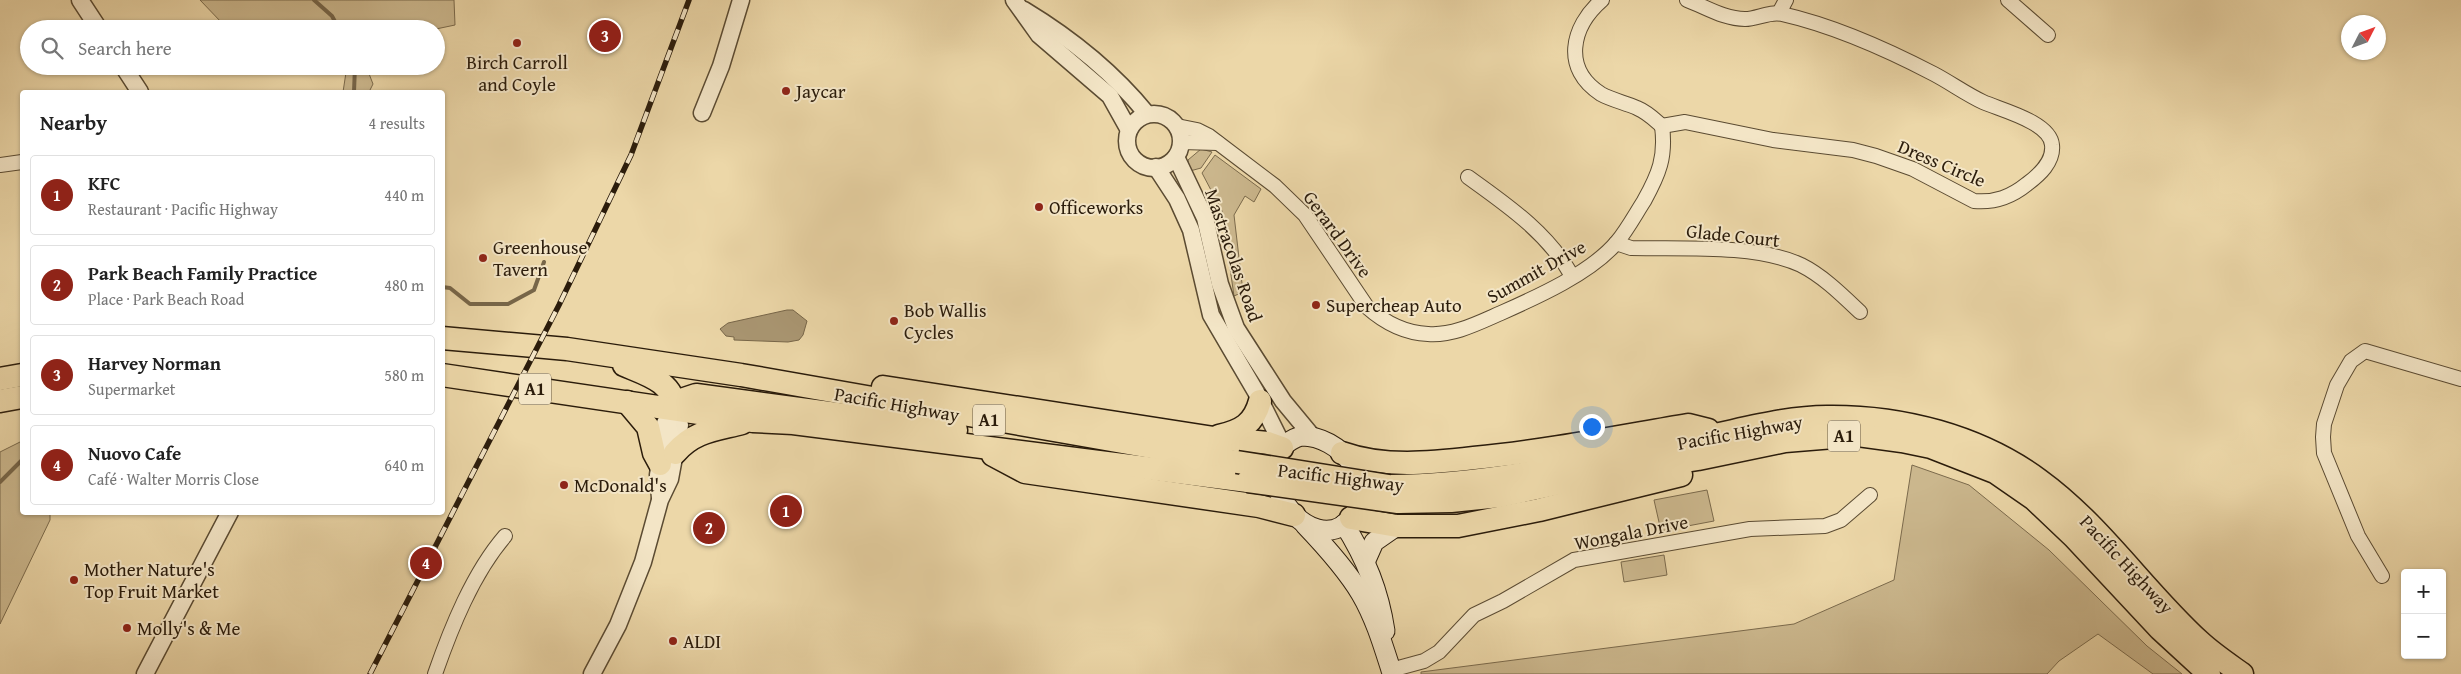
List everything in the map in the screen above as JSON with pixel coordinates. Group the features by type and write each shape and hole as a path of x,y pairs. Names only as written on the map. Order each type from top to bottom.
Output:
{"highway":[{"name":"Pacific Highway","path":"445,338 493,340 598,353 740,375 1092,437 1242,472"},
{"path":"598,353 659,382 672,395 674,409"},
{"path":"0,379 20,375"},
{"name":"Pacific Highway","path":"445,375 753,421 793,423 977,448 1242,472 1451,501 1500,496 1597,475 1785,441 1858,435 1930,447 1986,468 2034,499 2074,537 2160,629 2209,674"},
{"path":"740,375 918,391 1214,438 1268,443 1282,447"},
{"path":"674,409 684,399 696,395 1028,440 1092,437"},
{"path":"0,401 20,397"},
{"path":"1214,438 1237,432 1248,425 1257,414 1260,401"},
{"path":"627,402 648,427 654,454 667,458 684,442 697,435 753,421"},
{"name":"Pacific Highway","path":"1394,494 1587,462 1724,434 1825,417 1861,418 1906,423 1950,436 1992,452 2038,479 2081,514 2140,580 2201,643 2242,674"},
{"path":"1342,453 1362,460 1419,464 1514,454 1688,425 1724,434"},
{"path":"977,448 1025,472 1259,506 1298,518"},
{"path":"1347,521 1397,526 1458,526 1539,510 1682,475 1698,458"}],"main road":[{"path":"1298,518 1313,528 1324,530 1347,521 1361,500 1362,487 1359,476 1342,453 1330,443 1312,436 1292,439 1282,447 1274,462 1274,471 1281,496 1298,518 1335,557 1361,595 1377,627 1392,672"},
{"path":"1347,521 1366,560 1381,602 1392,672"},
{"path":"1366,560 1374,542 1397,526"}],"street":[{"path":"80,0 93,20"},
{"path":"702,114 741,0"},
{"path":"1602,0 1593,8 1575,39 1575,55 1580,72 1589,85 1603,95 1639,108 1662,126"},
{"name":"Dress Circle","path":"1662,126 1685,122 1773,140 1860,152 1897,162 1974,201 1988,202 2013,195 2046,167 2052,144 2048,135 2034,123 1986,103 1897,56 1853,37 1779,13 1745,19 1719,14 1688,0"},
{"path":"1779,13 1786,0"},
{"path":"2008,0 2048,35"},
{"path":"1017,4 1100,64 1114,76 1147,114"},
{"path":"1017,4 1039,35 1110,96 1129,130"},
{"path":"129,75 139,90"},
{"path":"1178,150 1177,126 1164,115 1147,114 1140,117 1129,130 1127,144 1134,158 1148,167 1164,166 1178,150 1218,143"},
{"name":"Gerard Drive","path":"1177,126 1197,130 1218,143 1275,186 1305,215 1358,296 1380,318 1391,325 1412,332 1429,334 1460,329"},
{"name":"Summit Drive","path":"1460,329 1513,308 1572,276 1601,257 1616,243 1655,181 1664,153 1662,126"},
{"name":"Mastracolas Road","path":"1178,150 1205,218 1223,292 1236,328 1282,401 1312,436"},
{"path":"0,165 20,162"},
{"name":"Mastracolas Road","path":"1156,168 1177,199 1191,230 1210,315 1260,401 1282,447"},
{"path":"1468,177 1537,230 1554,248 1572,276"},
{"name":"Glade Court","path":"1616,243 1631,248 1748,252 1788,260 1821,278 1860,312"},
{"path":"2382,576 2358,536 2324,453 2324,424 2331,399 2351,360 2365,351 2461,379"},
{"path":"592,673 618,625 643,562 660,500 667,458 680,426 674,409"},
{"name":"Wongala Drive","path":"1392,672 1424,661 1438,652 1474,615 1574,560 1750,529 1825,526 1841,520 1870,495"},
{"path":"145,674 228,515"},
{"path":"435,674 447,639 489,554 505,536"}],"shaded area":[{"path":"200,0 454,0 455,25 445,27 445,20 219,20"},
{"path":"346,75 370,75 373,84 370,90 343,90"},
{"path":"1201,149 1212,152 1201,168 1190,171 1188,160"},
{"path":"1215,155 1261,189 1254,202 1245,196 1234,215 1243,292 1234,296 1230,268 1232,255 1222,211 1202,173"},
{"path":"793,310 807,321 803,335 799,340 788,342 734,340 734,337 726,336 720,329 728,323"},
{"path":"20,442 20,515 50,515 50,520 0,624 0,452"},
{"path":"1912,465 1969,485 2049,550 2147,646 2182,674 2153,674 2098,634 2059,661 2047,674 1421,674 1421,672 1794,624 1894,580"},
{"path":"1707,490 1714,521 1661,531 1654,500"},
{"path":"1664,555 1667,575 1624,582 1621,562"}],"waterway":[{"path":"314,0 334,20"},
{"path":"354,90 355,75"},
{"path":"445,287 450,288 470,304 508,304 534,290 544,262"},
{"path":"0,482 20,462"}],"railway":[{"path":"370,674 559,305 631,155 689,0"}],"place":[{"name":"Harvey Norman","path":"605,36"},
{"name":"Birch Carroll and Coyle","path":"517,43"},
{"name":"Jaycar","path":"786,91"},
{"name":"Officeworks","path":"1039,207"},
{"name":"Greenhouse Tavern","path":"483,258"},
{"name":"Supercheap Auto","path":"1316,305"},
{"name":"Bob Wallis Cycles","path":"894,321"},
{"name":"McDonald's","path":"564,485"},
{"name":"KFC","path":"786,511"},
{"name":"Park Beach Family Practice","path":"709,528"},
{"name":"Nuovo Cafe","path":"426,563"},
{"name":"Mother Nature's Top Fruit Market","path":"74,580"},
{"name":"Molly's & Me","path":"127,628"},
{"name":"ALDI","path":"673,641"}]}
